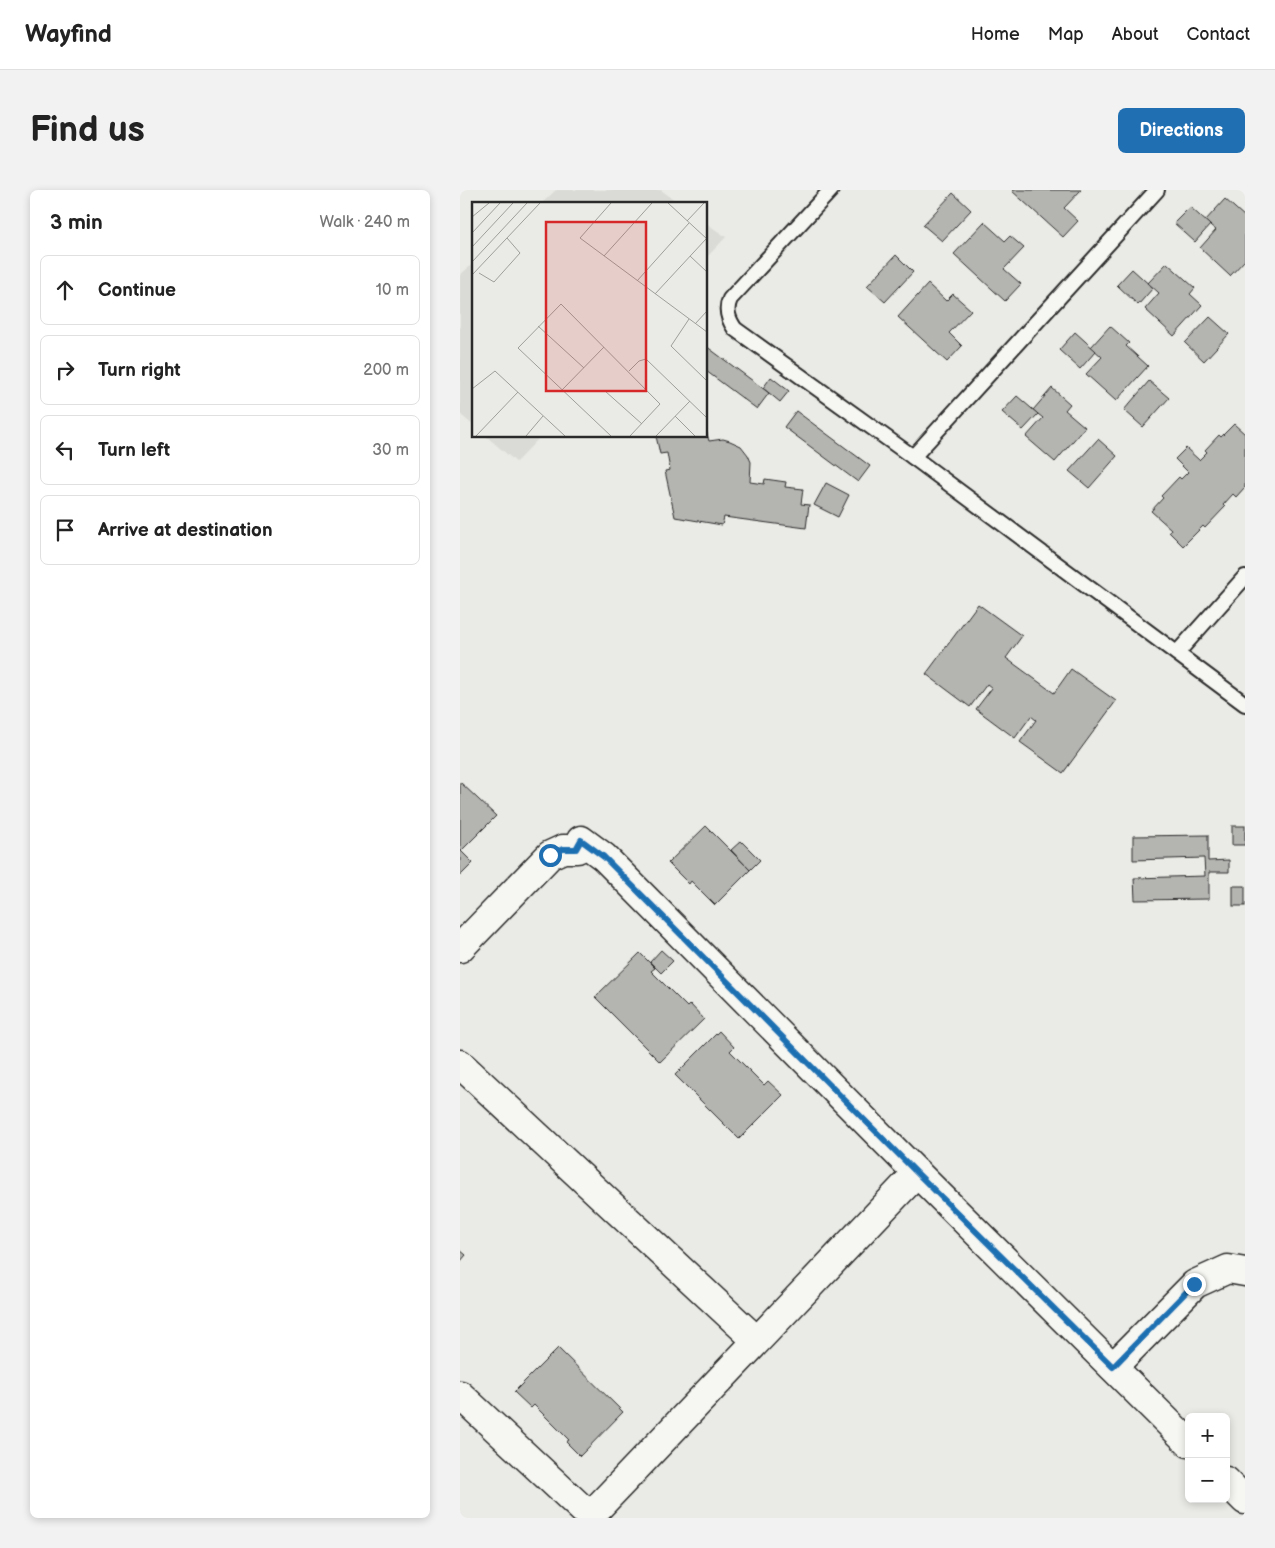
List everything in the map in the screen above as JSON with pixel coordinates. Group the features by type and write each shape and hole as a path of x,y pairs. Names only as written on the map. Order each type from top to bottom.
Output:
{"street":[{"path":"460,948 550,855 563,849 576,849 581,840 604,857 917,1173 1185,1439"},
{"path":"460,1064 756,1340"},
{"path":"460,1396 591,1517 756,1340 917,1173"},
{"path":"1113,1367 1194,1284 1228,1269 1245,1272"},
{"path":"1230,1485 1245,1500"}],"lane":[{"path":"831,190 730,298 727,306 729,321 735,329 913,457 1245,704"},
{"path":"913,457 1158,190"},
{"path":"1177,653 1245,577"}],"shaded area":[{"path":"556,190 661,190 677,202 543,202"},
{"path":"708,224 726,237 708,256"},
{"path":"472,265 472,424 460,414 460,275"},
{"path":"488,438 539,438 516,462"}],"building":[{"path":"1013,190 1081,190 1064,208 1078,221 1063,237"},
{"path":"953,193 971,210 942,241 923,225"},
{"path":"1225,199 1245,217 1245,260 1230,276 1200,248 1216,230 1205,221"},
{"path":"1190,207 1210,225 1195,242 1174,223"},
{"path":"984,222 1005,241 1010,236 1024,248 1004,269 1021,284 1005,301 954,254"},
{"path":"896,255 913,272 885,302 867,286"},
{"path":"1167,263 1195,288 1190,294 1202,305 1174,336 1145,309 1159,293 1148,283"},
{"path":"1132,269 1153,288 1138,305 1117,285"},
{"path":"928,284 946,301 953,294 971,310 949,333 962,346 947,362 898,317"},
{"path":"1210,317 1229,334 1204,361 1185,343"},
{"path":"1110,326 1129,343 1126,346 1148,366 1116,401 1086,374 1102,357 1091,347"},
{"path":"1075,332 1096,351 1080,369 1059,350"},
{"path":"708,347 769,393 757,409 708,372"},
{"path":"771,377 789,391 780,402 763,388"},
{"path":"1149,381 1169,398 1143,427 1124,410"},
{"path":"1052,388 1070,404 1065,410 1085,427 1055,462 1026,437 1043,418 1033,410"},
{"path":"1017,396 1038,414 1023,430 1002,412"},
{"path":"796,411 870,466 858,482 784,427"},
{"path":"1234,424 1245,434 1245,487 1236,497 1233,494 1223,505 1225,507 1205,528 1203,526 1183,546 1169,532 1171,529 1151,511 1163,498 1161,496 1179,477 1181,479 1188,472 1175,459 1186,448 1199,460 1207,452 1205,450 1219,435 1221,437"},
{"path":"708,437 709,441 723,439 741,446 751,462 750,482 764,484 765,479 786,482 785,487 803,489 801,504 809,505 806,528 724,517 722,525 675,517 665,471 670,470 667,453 660,454 656,438"},
{"path":"1098,439 1117,456 1089,488 1069,471"},
{"path":"826,483 849,495 838,517 814,505"},
{"path":"978,604 1022,636 1006,658 1054,693 1071,669 1116,701 1063,773 1020,742 1036,720 1031,716 1015,738 976,709 992,688 987,684 970,707 926,674"},
{"path":"460,782 496,816 461,851 473,863 460,876"},
{"path":"706,826 750,870 715,905 691,881 689,884 668,863"},
{"path":"1232,826 1245,826 1245,845 1232,845"},
{"path":"1208,835 1208,861 1229,860 1229,872 1209,872 1209,899 1135,900 1134,878 1205,876 1204,858 1133,860 1133,836"},
{"path":"741,841 760,860 750,870 731,850"},
{"path":"1233,886 1245,886 1245,906 1233,906"},
{"path":"661,950 673,961 661,973 650,962"},
{"path":"640,953 655,968 651,971 687,1007 690,1004 704,1019 660,1062 595,997"},
{"path":"719,1031 734,1047 730,1051 764,1085 768,1081 783,1095 739,1139 675,1075"},
{"path":"460,1250 466,1255 460,1262"},
{"path":"558,1348 623,1412 580,1456 566,1442 569,1440 534,1405 531,1408 514,1392"}],"route":[{"path":"550,855 563,849 576,849 581,840 604,857 917,1173 1113,1367 1194,1284"}]}
